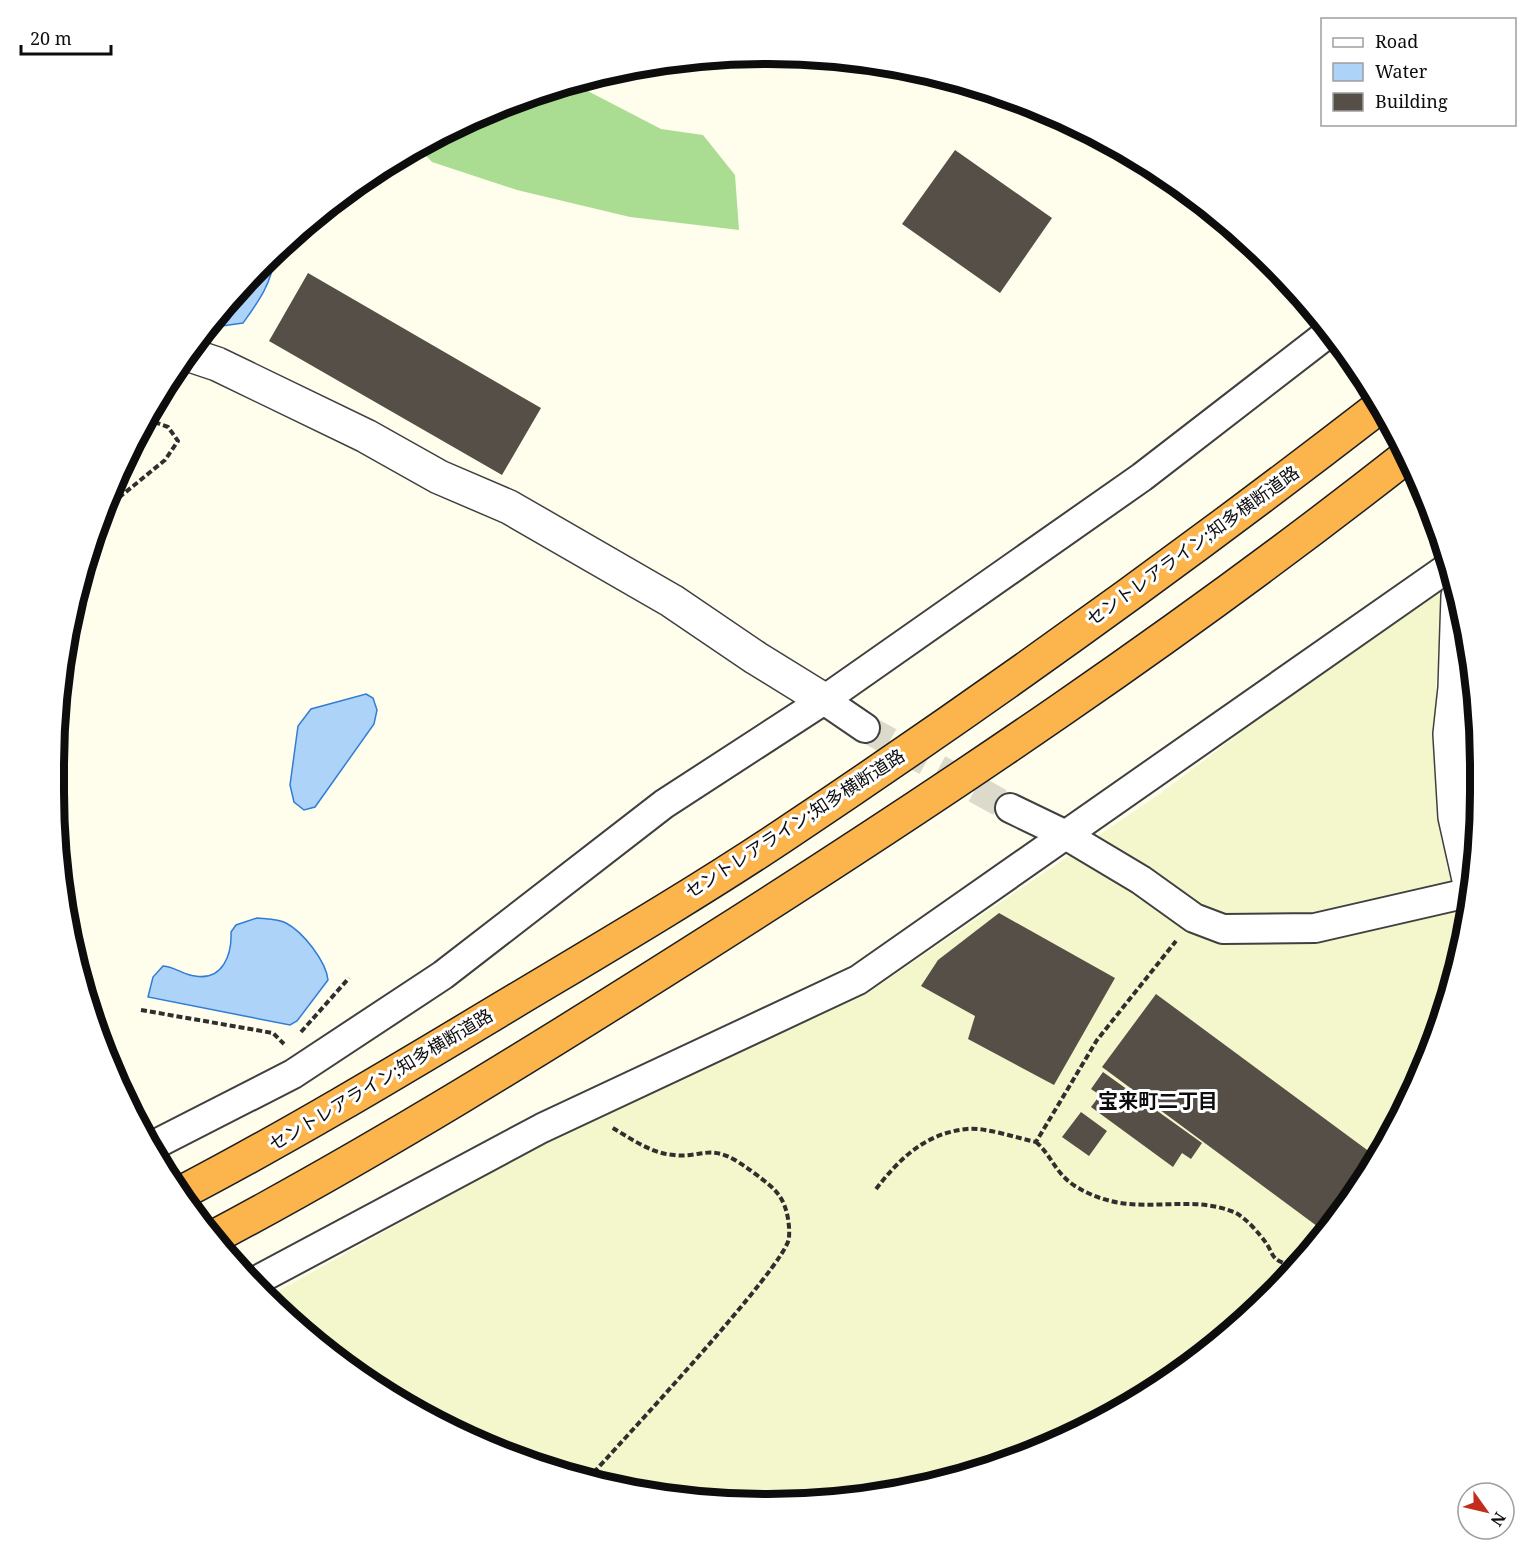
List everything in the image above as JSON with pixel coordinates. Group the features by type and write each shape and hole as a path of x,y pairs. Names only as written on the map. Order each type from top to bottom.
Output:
{"highway":[{"name":"セントレアライン;知多横断道路","path":"188,1189 269,1147 387,1078 778,839 990,694 1158,573 1372,412"},
{"path":"221,1233 265,1210 556,1039 855,850 1167,636 1400,462"}],"street":[{"path":"159,1143 293,1074 443,975 664,804 824,700 1142,477 1323,337"},
{"path":"197,357 218,364 355,431 439,477 509,507 672,601 865,729"},
{"path":"260,1279 580,1110 858,980 1442,572"},
{"path":"1457,635 1455,688 1450,734 1455,818 1465,863"},
{"path":"1010,808 1064,834 1141,880 1194,918 1223,929 1315,928 1461,894"}],"path":[{"path":"118,499 165,460 177,441 168,427 155,422"},
{"path":"1036,1142 1097,1040 1194,918"},
{"path":"282,1043 300,1032 349,978"},
{"path":"141,1010 273,1033 282,1043 293,1074"},
{"path":"580,1110 645,1146 674,1155 712,1150 736,1160 779,1194 788,1219 789,1240 781,1257 739,1308 593,1473"},
{"path":"876,1189 898,1161 926,1140 968,1129 1036,1142 1045,1150 1055,1170 1074,1185 1096,1197 1123,1205 1151,1207 1213,1204 1239,1214 1266,1243 1276,1259 1287,1264"}],"green space":[{"path":"583,89 661,129 703,135 735,175 739,230 630,217 517,190 432,162 425,154 456,137 498,118"},
{"path":"1446,584 1447,590 1436,684 1437,782 1447,868 1462,893 1446,974 1416,1061 1397,1103 1351,1182 1324,1220 1264,1289 1230,1320 1195,1349 1118,1400 1036,1441 949,1471 904,1481 813,1493 721,1493 675,1488 585,1471 498,1441 456,1422 377,1376 339,1349 275,1293 556,1136 865,995 1161,793 1301,687"}],"water":[{"path":"273,267 258,301 243,323 222,326"},
{"path":"366,694 373,698 377,710 374,724 315,807 304,810 294,802 290,785 298,726 311,709"},
{"path":"257,918 279,921 293,927 313,948 323,964 328,980 297,1021 290,1025 148,997 153,977 163,966 195,976 213,974 219,970 227,957 231,932 236,925"}],"building":[{"path":"955,150 1052,218 1000,293 902,224"},
{"path":"308,273 541,408 502,475 269,341"},
{"path":"999,913 1115,978 1054,1085 968,1039 975,1016 921,986 938,960"},
{"path":"1156,994 1370,1152 1318,1227 1102,1067"},
{"path":"1103,1072 1202,1143 1191,1159 1182,1153 1173,1167 1091,1107 1100,1095 1091,1089"},
{"path":"1081,1112 1107,1131 1089,1156 1062,1137"}],"tunnel":[{"path":"865,728 1010,808"}],"district":[{"name":"宝来町二丁目","path":"1158,1101"}]}
